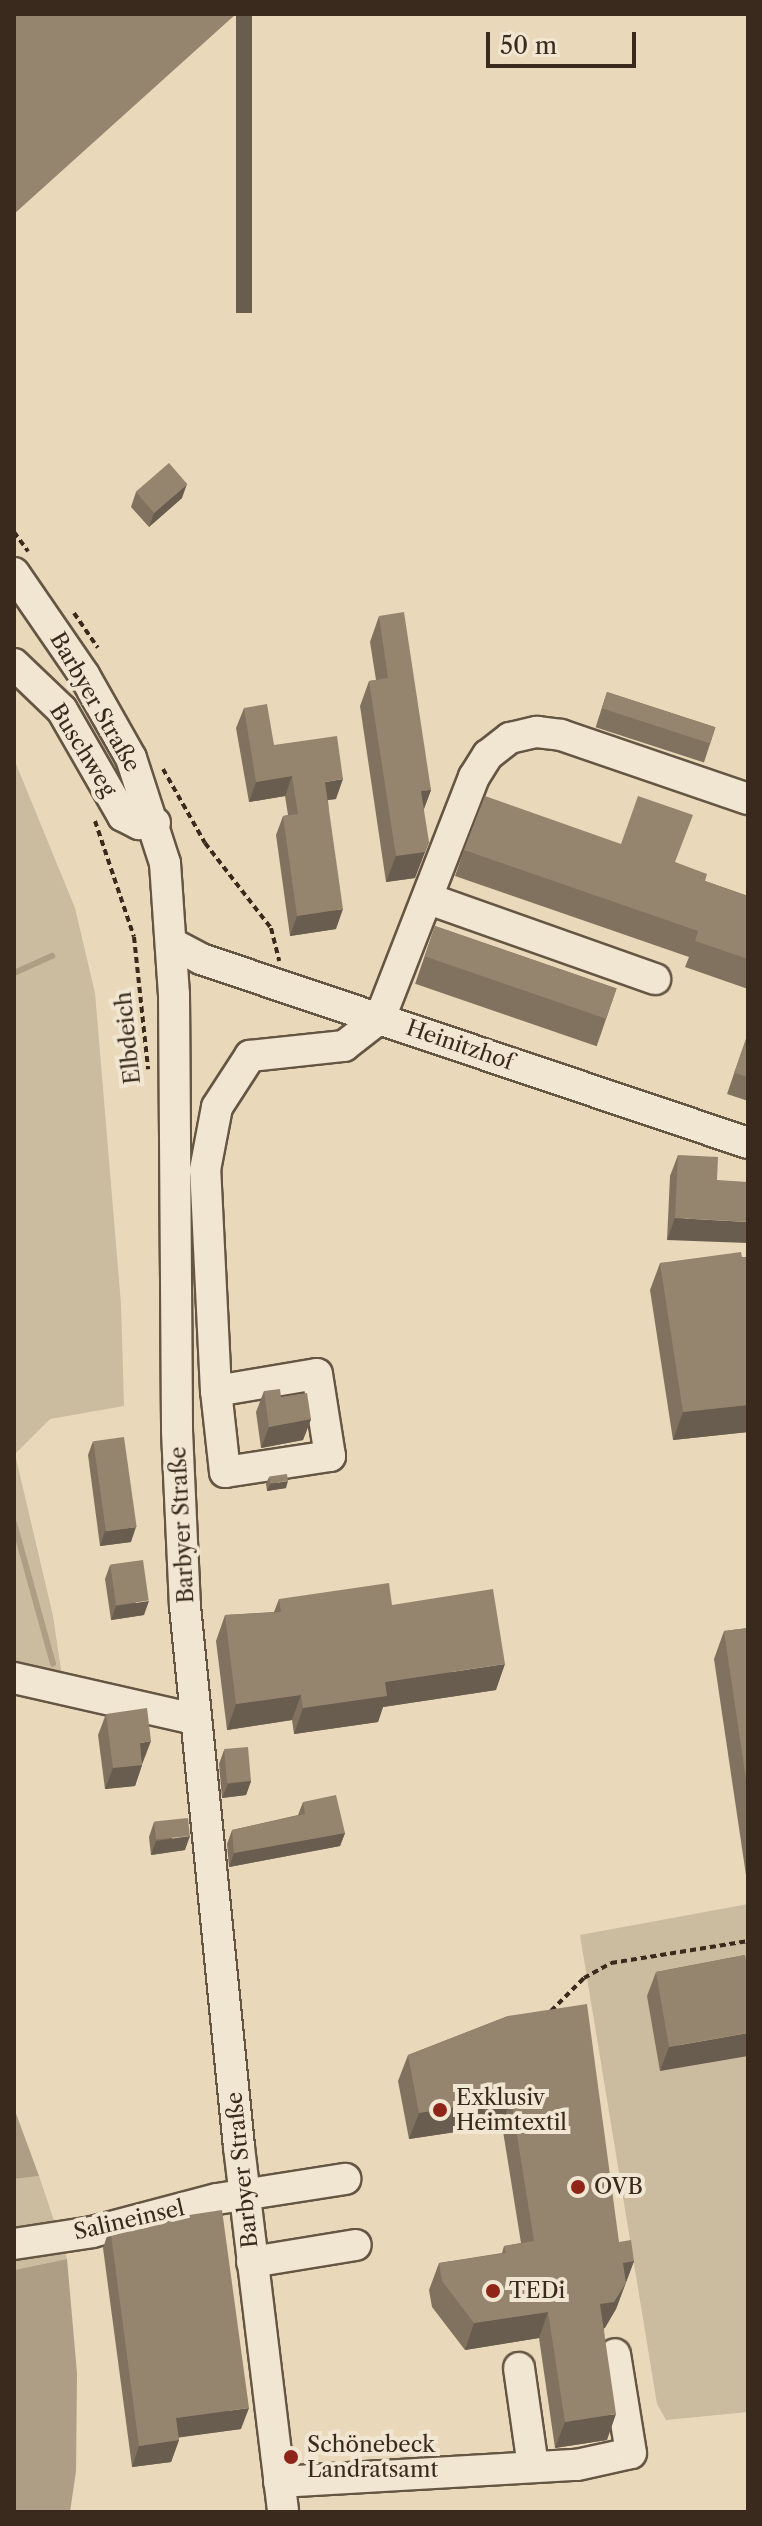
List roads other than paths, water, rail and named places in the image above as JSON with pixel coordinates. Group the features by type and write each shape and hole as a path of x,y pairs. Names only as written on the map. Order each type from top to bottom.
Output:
{"street":[{"name":"Barbyer Straße","path":"22,564 108,715 145,788 155,823 173,944 177,1431 194,1719 244,2196 283,2512"},
{"name":"Buschweg","path":"14,664 62,710 123,816 139,824 155,823"},
{"path":"216,1391 205,1170 217,1107 250,1056 344,1046 380,1018 429,899 474,777 488,755 510,738 537,732 561,735 748,799"},
{"path":"429,899 655,979"},
{"name":"Heinitzhof","path":"173,944 201,959 748,1143"},
{"path":"14,1678 194,1719"},
{"name":"Salineinsel","path":"14,2244 92,2232 244,2196 345,2179"},
{"path":"252,2262 356,2245"},
{"path":"279,2482 577,2465 631,2453 615,2354"},
{"path":"519,2368 533,2466"}],"waterway":[{"path":"14,973 52,956"},
{"path":"14,1523 53,1664"}],"place":[{"name":"Exklusiv Heimtextil","path":"440,2110"},
{"name":"OVB","path":"578,2187"},
{"name":"TEDi","path":"493,2291"},
{"name":"Schönebeck Landratsamt","path":"291,2457"}]}
